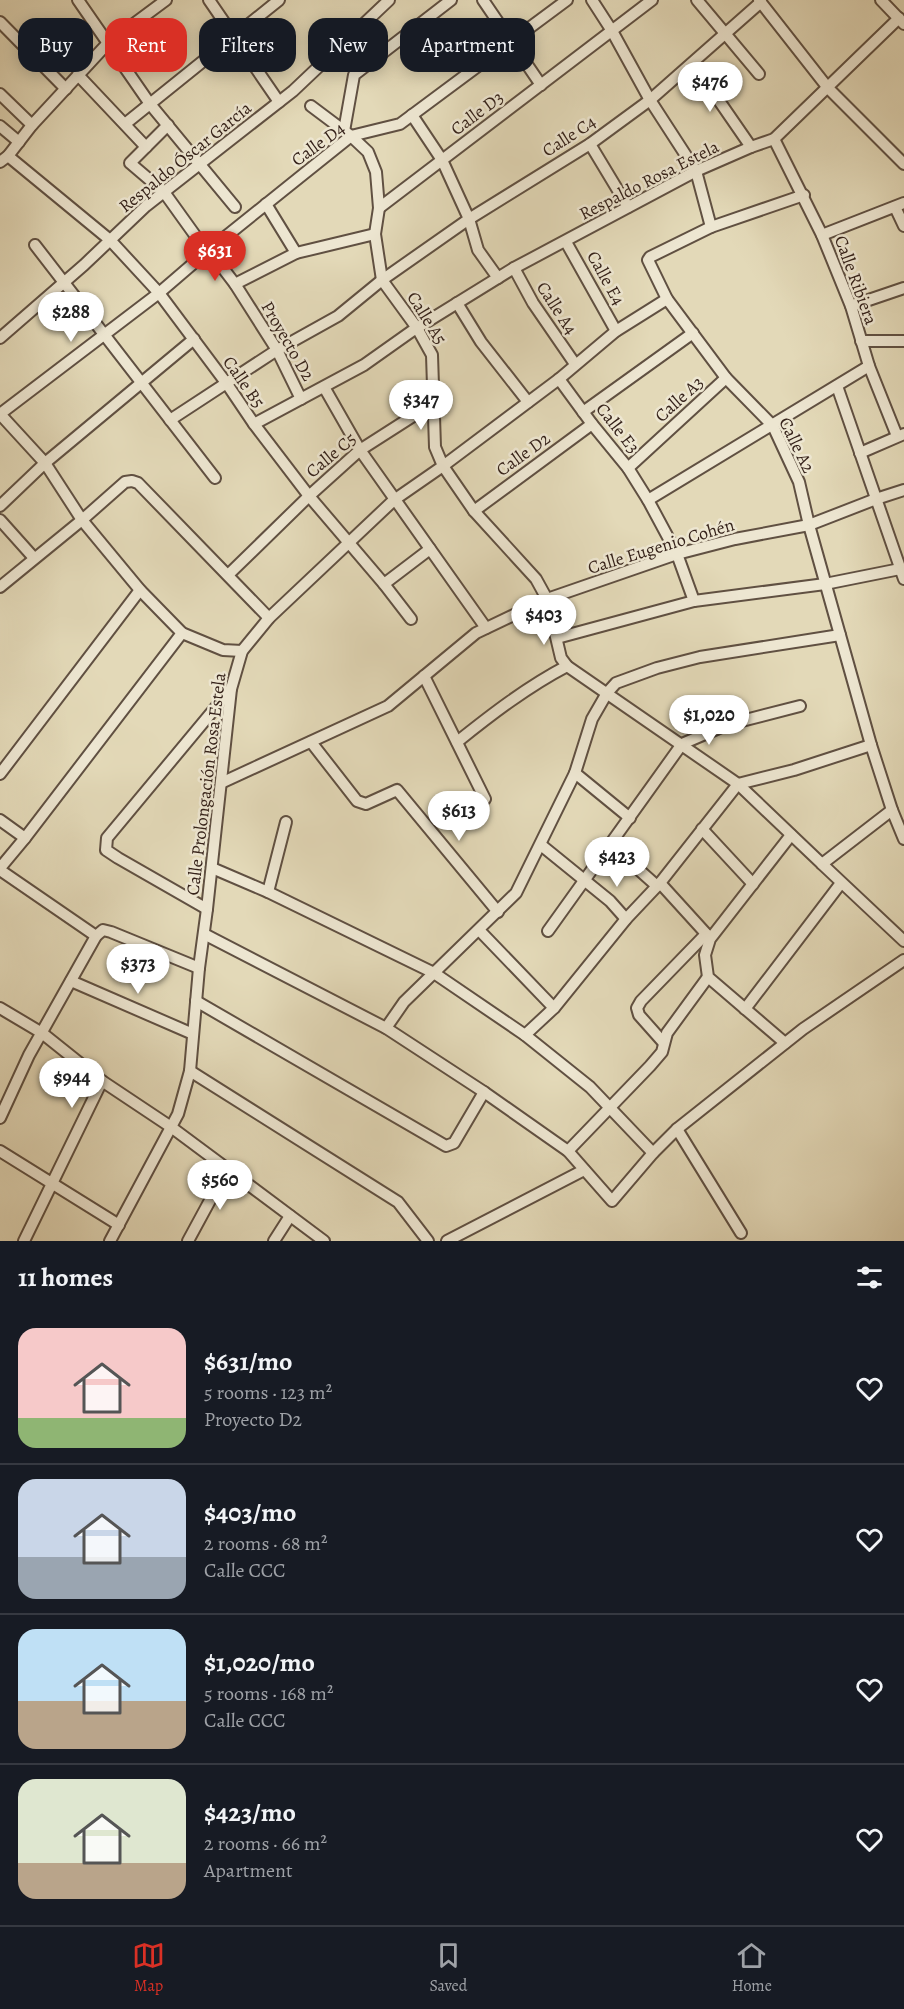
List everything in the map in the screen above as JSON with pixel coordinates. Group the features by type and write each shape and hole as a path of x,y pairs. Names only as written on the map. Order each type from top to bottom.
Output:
{"street":[{"path":"78,0 105,39"},
{"path":"142,18 166,0"},
{"path":"209,0 221,18"},
{"path":"255,18 279,0"},
{"name":"Respaldo Óscar García","path":"0,338 64,283 146,206 279,102 389,0"},
{"path":"347,134 354,75 451,0"},
{"path":"483,0 496,18"},
{"name":"Calle D4","path":"535,24 567,0"},
{"path":"592,0 650,100 696,171 711,227"},
{"name":"Calle D3","path":"379,208 652,0"},
{"path":"697,0 759,74"},
{"path":"881,0 902,21"},
{"path":"760,1 828,88 904,164"},
{"name":"Calle C4","path":"277,350 338,316 382,280 469,219 590,144 650,100 760,1"},
{"name":"Respaldo Rosa Estela","path":"254,424 364,365 417,328 514,268 696,171 751,147 774,140 902,21"},
{"path":"0,22 66,89"},
{"path":"105,46 32,125 4,159 110,240"},
{"path":"125,124 199,63"},
{"path":"693,63 751,147"},
{"path":"128,72 150,104 235,207"},
{"path":"258,72 279,102"},
{"name":"Calle D4","path":"0,414 159,294 347,134 400,124 470,72"},
{"path":"532,72 541,85"},
{"path":"78,75 146,147 168,125"},
{"path":"0,94 32,125"},
{"name":"Calle A5","path":"311,106 368,152 376,172 379,208 375,234 382,280 417,328 432,355 435,447 444,466 474,511 537,579 547,599 561,658 567,666"},
{"path":"412,115 442,160 469,219 478,250 498,278"},
{"path":"0,126 19,142"},
{"name":"Calle Ribiera","path":"774,140 804,195 822,235 851,306 870,366 900,435"},
{"path":"590,144 628,207"},
{"name":"Proyecto D2","path":"146,147 130,163 164,192 197,238 235,284 277,350 301,399"},
{"name":"Calle A2","path":"804,195 711,227 649,258 667,298 726,378 773,426 799,482 808,525 871,745 904,839"},
{"path":"266,204 296,253"},
{"path":"822,235 899,205 904,226"},
{"path":"235,284 296,253 375,234"},
{"name":"Calle B5","path":"110,240 159,294 309,496 411,619"},
{"name":"Calle E4","path":"566,242 616,331"},
{"path":"35,245 215,478"},
{"name":"Calle A4","path":"514,268 532,303 575,364"},
{"path":"851,306 904,288"},
{"name":"Calle Prolongación Rosa Estela","path":"110,1241 178,1114 190,1071 199,968 231,689 242,651 269,618 394,500 444,466 559,379 616,331 667,298"},
{"path":"457,303 481,342 528,402"},
{"path":"583,412 693,333"},
{"path":"0,506 45,463 194,339"},
{"path":"861,341 904,341"},
{"path":"170,420 277,350"},
{"path":"648,500 870,366"},
{"name":"Calle A3","path":"628,468 726,378"},
{"name":"Calle E3","path":"559,379 628,468 648,500 678,554 694,601"},
{"path":"556,638 694,601 902,574 837,386"},
{"path":"324,387 360,450 486,628"},
{"name":"Calle C5","path":"228,575 360,450 435,402"},
{"path":"0,414 45,463 82,520 140,590 182,633 206,645 223,650 242,651"},
{"name":"Calle D2","path":"474,511 592,424"},
{"path":"860,453 900,435"},
{"path":"0,587 125,482 132,481 138,483 269,618"},
{"name":"Calle Eugenio Cohén","path":"221,783 388,706 476,633 547,599 678,554 735,539 808,525 904,490"},
{"path":"0,520 34,558"},
{"path":"384,584 430,549"},
{"path":"0,774 140,590"},
{"path":"96,936 0,869 182,633"},
{"path":"386,1028 404,1002 516,892 575,773 592,719 616,682 700,657 840,635"},
{"path":"457,742 503,706 567,666 738,784 904,941"},
{"path":"424,676 485,799"},
{"path":"207,909 106,850 107,838 231,689"},
{"path":"548,931 682,744 726,725 800,706"},
{"path":"311,742 357,801 366,804 397,790 498,912"},
{"path":"525,1035 554,1008 738,784 794,770 871,745"},
{"path":"575,773 630,818"},
{"path":"822,864 892,810"},
{"path":"0,820 26,838"},
{"path":"268,892 286,822"},
{"path":"702,829 753,884"},
{"path":"663,1042 639,1014 637,1008 641,1001 708,936 791,835"},
{"path":"611,844 658,884 708,936"},
{"path":"541,845 610,901 626,920"},
{"path":"212,868 268,892 434,973 525,1035 590,1087 653,1153"},
{"path":"745,1009 841,883"},
{"path":"0,1118 29,1056 96,936 104,930 111,932 199,968"},
{"path":"479,930 554,1008"},
{"path":"204,934 386,1028 484,1092 568,1151 612,1201 677,1129 785,1043 904,960"},
{"path":"708,936 705,955 708,977 785,1043"},
{"path":"568,1151 662,1052 667,1033 708,977"},
{"path":"71,981 193,1034"},
{"path":"196,1001 446,1146 454,1143 484,1092"},
{"path":"0,1008 42,1033 102,1081 171,1127 324,1241"},
{"path":"190,1071 398,1202 428,1241"},
{"path":"24,1241 102,1081"},
{"path":"677,1129 741,1233"},
{"path":"0,1151 119,1225"},
{"path":"188,1241 226,1168"},
{"path":"447,1241 584,1170"},
{"path":"274,1241 290,1216"}]}
